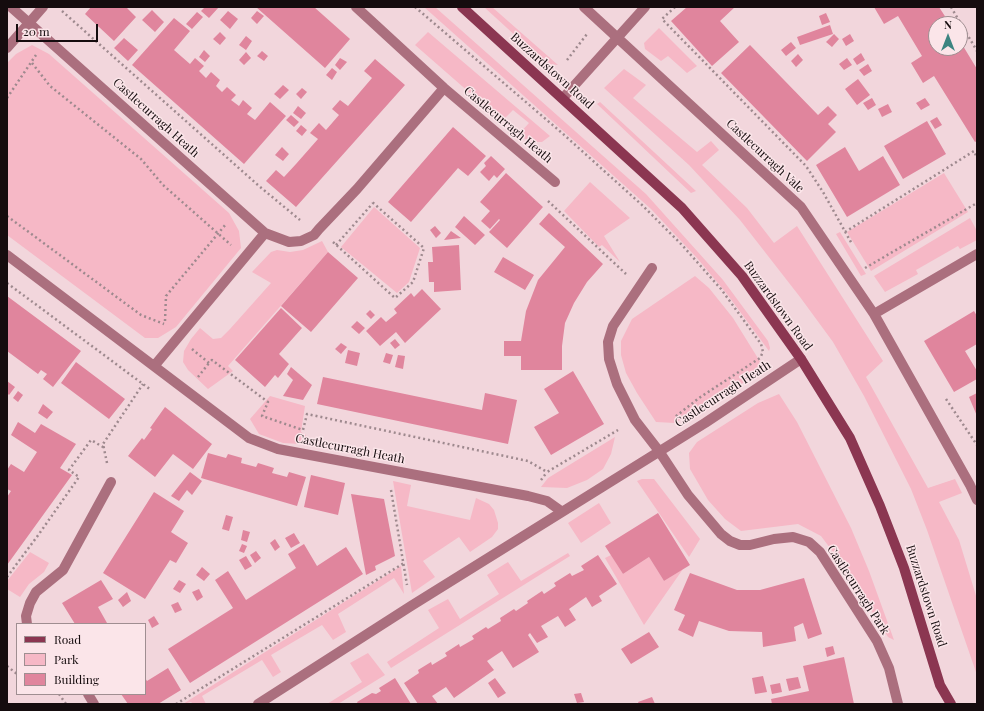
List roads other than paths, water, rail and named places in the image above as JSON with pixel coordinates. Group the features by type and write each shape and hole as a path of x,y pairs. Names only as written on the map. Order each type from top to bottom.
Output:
{"street":[{"name":"Castlecurragh Heath","path":"11,7 30,22 265,233 289,242 301,241 318,231 357,189 444,88"},
{"path":"7,48 43,7"},
{"name":"Castlecurragh Heath","path":"356,7 444,88 555,182"},
{"name":"Buzzardstown Road","path":"462,7 682,208 742,276 801,358 850,438 880,506 904,568 940,685 951,704"},
{"name":"Castlecurragh Vale","path":"584,7 618,36 801,207 874,314 977,500"},
{"path":"563,98 645,7"},
{"path":"155,365 265,233"},
{"path":"874,314 977,254"},
{"name":"Castlecurragh Heath","path":"7,255 155,365 249,438 278,449 540,499 547,501 561,511"},
{"path":"652,268 613,326 608,342 609,359 617,384 635,420 659,451"},
{"name":"Castlecurragh Heath","path":"258,704 561,511 705,423 801,358"},
{"name":"Castlecurragh Park","path":"659,451 688,496 722,534 730,540 740,545 750,545 774,539 793,537 808,542 820,552 877,641 889,668 898,704"},
{"path":"27,623 26,616 30,603 36,592 62,570 111,482"},
{"path":"89,695 94,704"}]}
